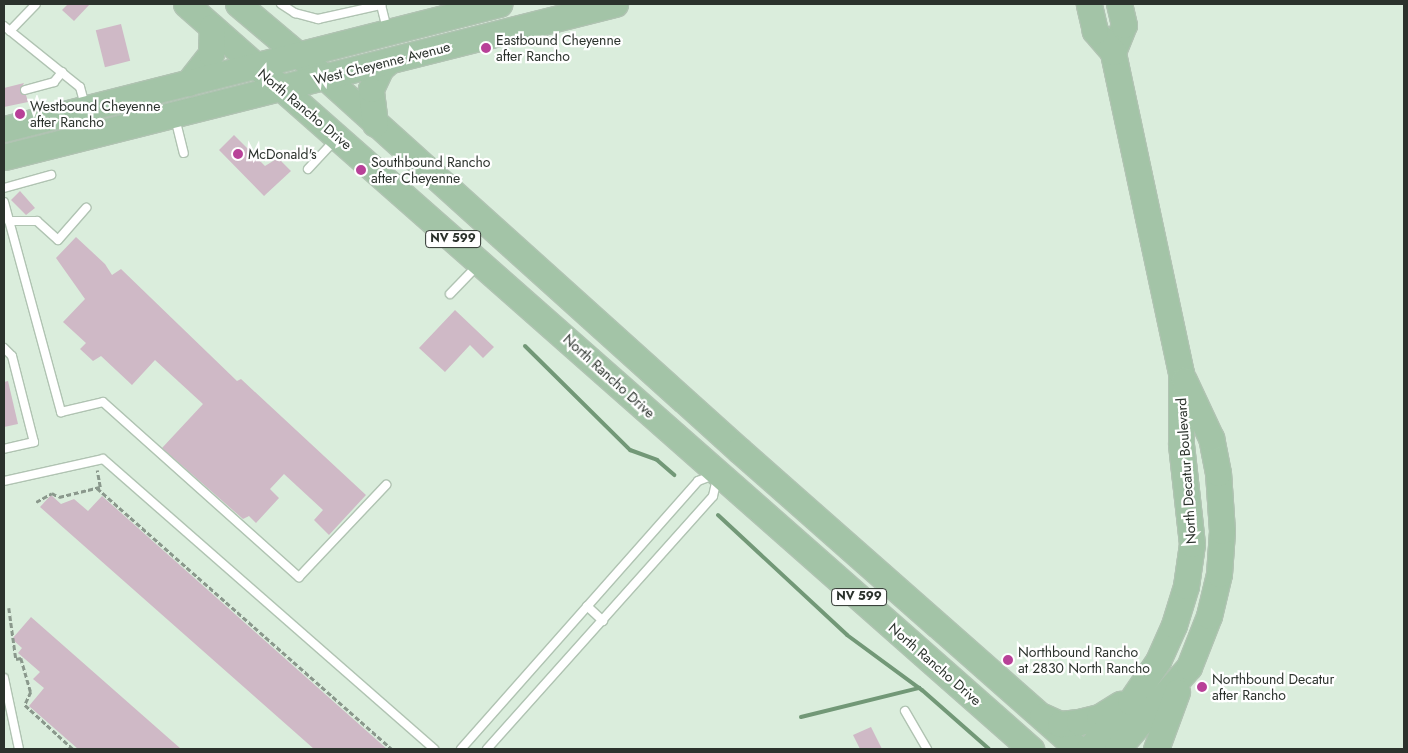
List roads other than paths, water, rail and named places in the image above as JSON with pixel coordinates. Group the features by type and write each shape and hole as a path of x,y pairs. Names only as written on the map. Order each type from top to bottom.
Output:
{"main road":[{"name":"North Rancho Drive","path":"186,4 254,67 338,137 1031,749"},
{"name":"West Cheyenne Avenue","path":"4,130 499,4"},
{"name":"West Cheyenne Avenue","path":"15,155 615,4"},
{"name":"North Decatur Boulevard","path":"1089,4 1095,31 1113,52 1181,372 1181,444 1192,544 1187,582 1174,624 1158,661 1130,702 1089,749"},
{"path":"1113,52 1124,25 1119,4"},
{"name":"NV 599","path":"248,9 739,450 1036,714 1078,749"},
{"path":"188,83 210,54 212,27"},
{"path":"375,124 371,89 381,68 389,61"},
{"path":"4,130 15,155"},
{"name":"North Decatur Boulevard","path":"1117,749 1189,667 1215,594 1221,554 1221,508 1211,438 1181,372"},
{"path":"718,474 739,450"},
{"path":"1156,749 1168,712 1189,667"},
{"path":"1036,714 1060,724 1069,724 1099,717 1116,705 1130,702"}],"lane":[{"path":"10,31 36,4"},
{"path":"281,4 295,13 318,19 381,5 388,32"},
{"path":"4,26 80,87 86,108"},
{"path":"25,90 54,82 62,72"},
{"path":"174,115 184,153"},
{"path":"308,169 338,137"},
{"path":"4,188 51,175"},
{"path":"4,202 61,412 103,402 299,577 386,485"},
{"path":"9,221 37,220 58,240 86,208"},
{"path":"450,294 480,263"},
{"path":"4,348 12,356 34,442 4,449"},
{"path":"4,481 103,459 434,749"},
{"path":"461,749 698,481 718,474"},
{"path":"487,749 713,496 718,474"},
{"path":"587,606 603,621"},
{"path":"4,678 19,749"},
{"path":"905,711 927,749"}],"waterway":[{"path":"525,346 630,450 657,460 674,475"},
{"path":"718,515 847,635 922,690 989,749"},
{"path":"801,717 919,688"}],"place":[{"name":"Eastbound Cheyenne after Rancho","path":"486,48"},
{"name":"Westbound Cheyenne after Rancho","path":"20,114"},
{"name":"McDonald's","path":"238,154"},
{"name":"Southbound Rancho after Cheyenne","path":"361,170"},
{"name":"Northbound Rancho at 2830 North Rancho","path":"1008,660"},
{"name":"Northbound Decatur after Rancho","path":"1202,687"}]}
